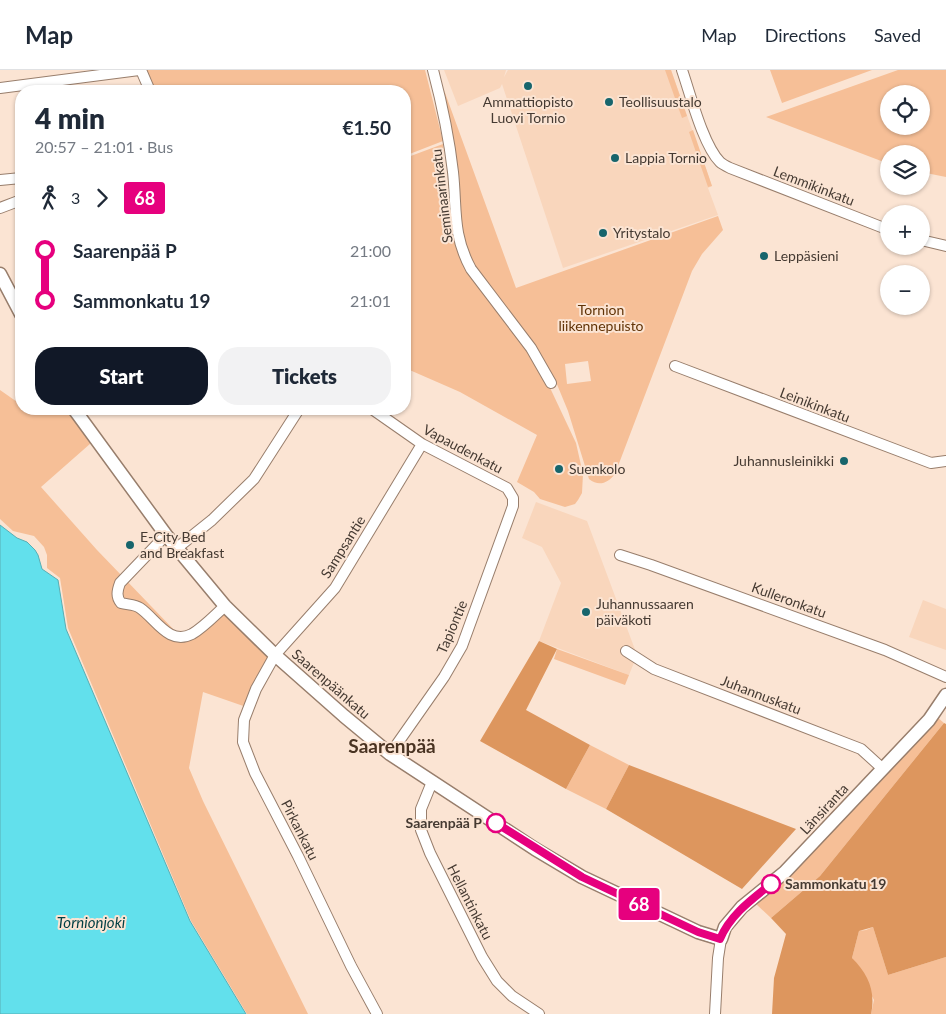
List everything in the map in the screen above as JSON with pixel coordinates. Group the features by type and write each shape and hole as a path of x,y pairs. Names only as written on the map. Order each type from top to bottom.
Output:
{"street":[{"path":"23,85 140,70 147,85"},
{"name":"Seminaarinkatu","path":"433,70 449,138 457,231 463,254 471,268 531,348 551,383"},
{"name":"Lemmikinkatu","path":"682,70 705,136 713,153 720,162 730,168 880,226"},
{"path":"0,88 15,86"},
{"path":"0,180 15,179"},
{"path":"0,208 15,202"},
{"path":"930,242 946,246"},
{"path":"0,274 15,303"},
{"name":"Leinikinkatu","path":"675,366 931,463 946,461"},
{"name":"Saarenpäänkatu","path":"82,415 166,535 225,606 344,716 390,754 582,877 698,932 720,939"},
{"path":"177,548 212,520 254,479 295,415"},
{"name":"Vapaudenkatu","path":"381,415 422,444 507,488 513,498"},
{"name":"Sampsantie","path":"275,654 335,588 422,444"},
{"name":"Tapiontie","path":"390,754 444,677 462,646 510,515 513,498"},
{"path":"166,535 120,583 117,590 121,603 139,607 168,633 176,637 184,637 193,633 225,606"},
{"name":"Kulleronkatu","path":"620,555 885,650 946,677"},
{"name":"Juhannuskatu","path":"626,651 654,669 861,749 883,769"},
{"name":"Pirkankatu","path":"275,654 256,689 244,720 243,742 255,773 298,856 351,966 377,1014"},
{"name":"Länsiranta","path":"720,939 725,927 742,907 786,872 929,720 946,695"},
{"name":"Hellantinkatu","path":"432,782 422,808 421,830 430,852 482,957 497,981 512,996 538,1014"},
{"path":"715,1014 720,939"}],"shaded area":[{"name":"Lappia Tornio","path":"444,70 506,70 504,77 508,70 671,70 712,186 708,188 718,215 563,268 502,84 500,88 458,106"},
{"name":"Juhannussaaren päiväkoti","path":"536,502 587,521 637,655 629,675 539,641 561,583 542,547 522,538"},
{"path":"923,600 946,609 946,650 909,637"},
{"path":"539,641 557,649 526,710 590,745 566,789 480,741"},
{"path":"944,723 946,724 946,957 888,975 873,927 859,931 852,958 862,970 869,983 872,998 871,1014 772,1014 774,978 786,934 771,918 820,876"},
{"path":"629,765 796,829 742,889 606,809"}],"green space":[{"path":"146,70 425,70 443,141 411,153 411,85 152,85"},
{"path":"665,70 671,70 687,116 682,118"},
{"path":"770,70 872,70 782,103"},
{"path":"898,70 946,70 946,177 930,174 930,145 880,145 880,161 766,117"},
{"name":"Tornion liikennepuisto","path":"444,90 516,288 718,216 723,230 702,254 692,271 615,474 606,482 596,483 589,479 568,411 556,382 534,344 474,266 465,245 461,220 459,173","holes":["588,361 591,381 567,384 565,364"]},
{"path":"693,130 712,186 708,187 689,132"},
{"path":"443,144 449,216 460,258 544,375 576,443 583,474 582,493 575,504 565,507 540,499 534,492 517,482 537,435 460,392 411,371 411,156"},
{"path":"0,390 15,400 15,415 82,415 99,436 41,487 97,550 176,632 191,630 225,601 279,658 259,691 252,709 203,692 189,768 203,801 308,1014 247,1014 191,921 68,628 60,578 47,568 47,555 44,547 34,536 13,531 0,519"},
{"path":"557,649 629,675 625,685 554,659"},
{"path":"937,717 944,723 820,876 771,918 756,904 803,863"},
{"path":"590,745 629,765 606,809 566,789"},
{"path":"873,927 888,975 946,957 946,1014 871,1014 874,1000 852,958 859,931"}],"water":[{"name":"Tornionjoki","path":"0,525 17,538 27,542 38,555 42,569 58,580 66,629 190,921 246,1014 0,1014"}],"bus line":[{"name":"68","path":"496,823 582,877 698,932 720,939 725,927 742,907 771,884"}],"place":[{"name":"Ammattiopisto Luovi Tornio","path":"528,86"},
{"name":"Teollisuustalo","path":"609,102"},
{"name":"Lappia Tornio","path":"615,158"},
{"name":"Yritystalo","path":"603,233"},
{"name":"Leppäsieni","path":"764,256"},
{"name":"Juhannusleinikki","path":"844,461"},
{"name":"Suenkolo","path":"559,469"},
{"name":"E-City Bed and Breakfast","path":"130,545"},
{"name":"Juhannussaaren päiväkoti","path":"586,612"},
{"name":"Saarenpää P","path":"496,823"},
{"name":"Sammonkatu 19","path":"771,884"}],"district":[{"name":"Saarenpää","path":"392,746"}]}
